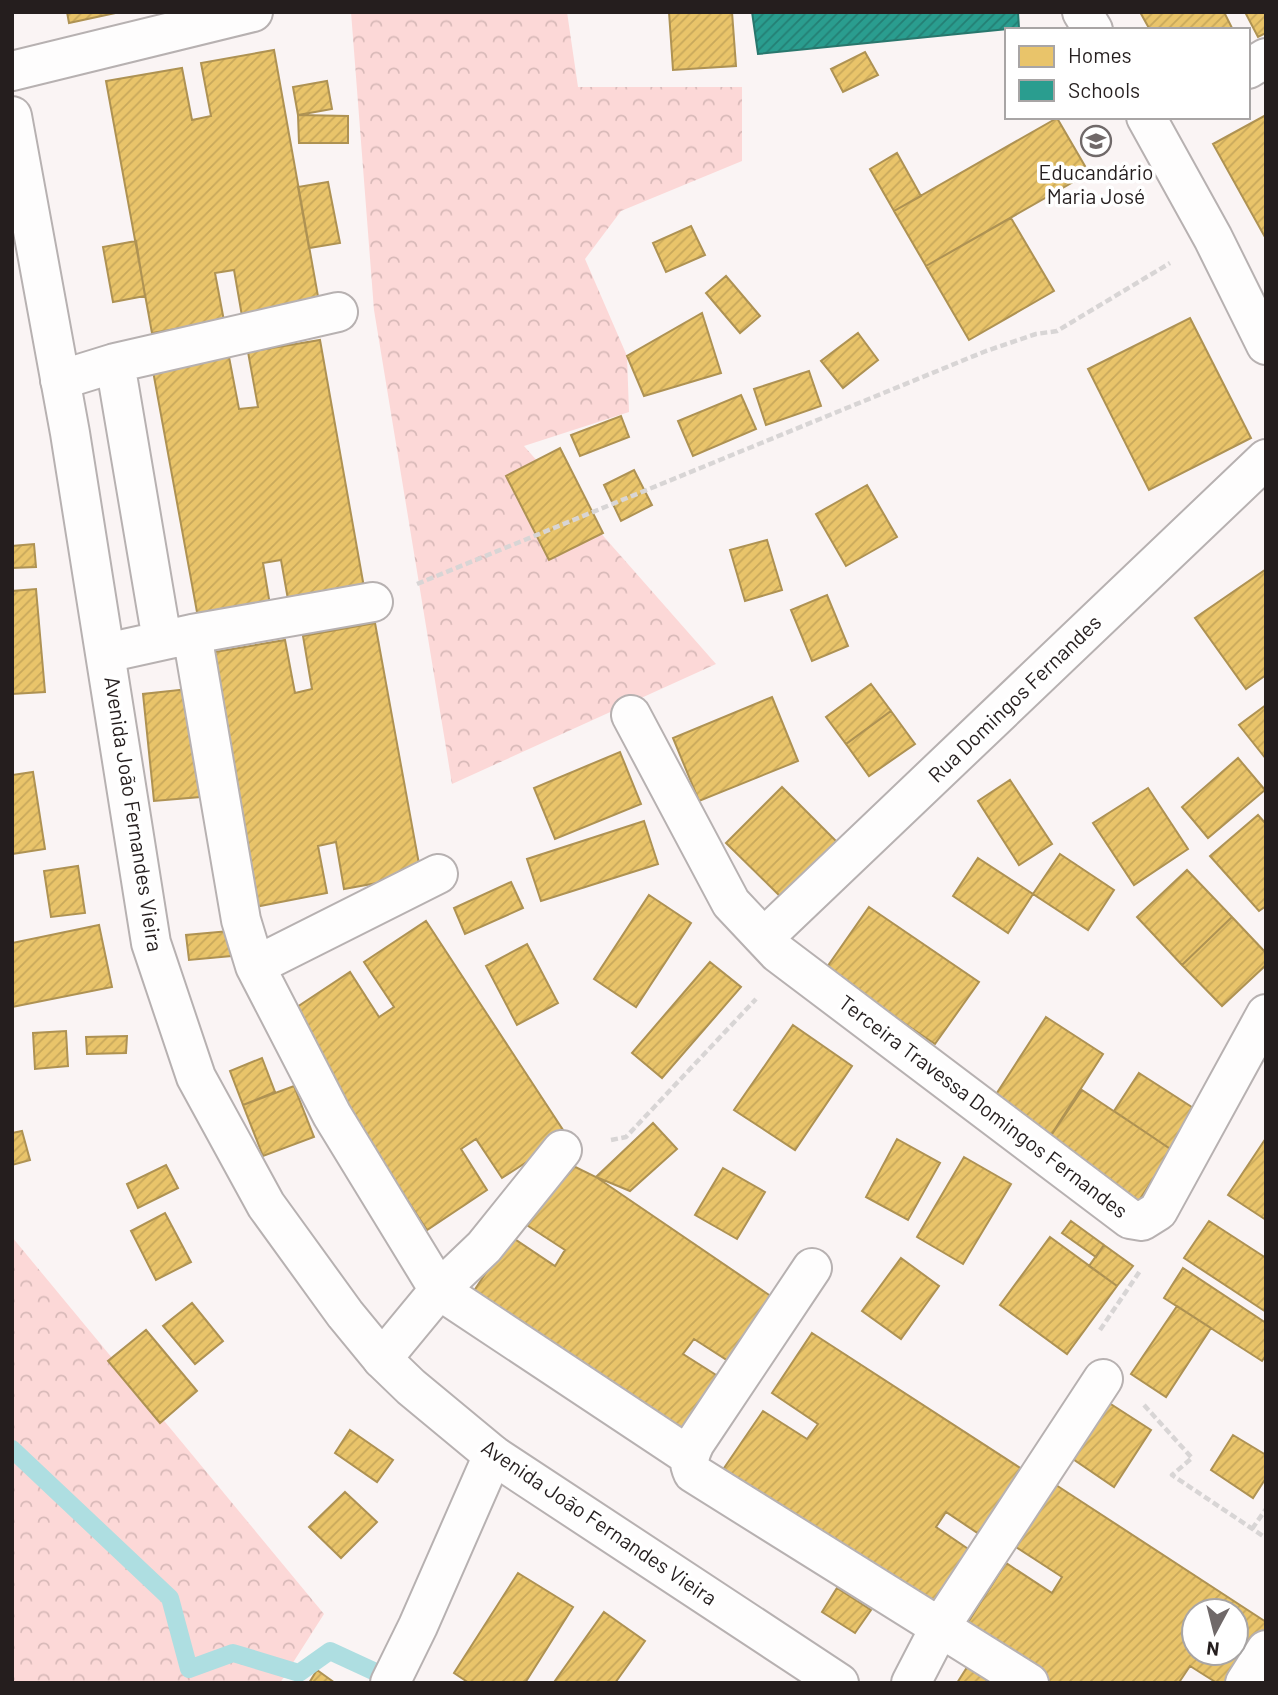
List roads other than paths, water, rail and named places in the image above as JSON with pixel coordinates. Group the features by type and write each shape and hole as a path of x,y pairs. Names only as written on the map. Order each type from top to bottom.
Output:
{"street":[{"path":"12,71 253,12"},
{"path":"1082,12 1092,28"},
{"path":"1250,67 1266,58"},
{"name":"Avenida João Fernandes Vieira","path":"12,116 106,653 151,943 195,1077 266,1205 313,1272 382,1359 411,1387 493,1455 839,1683"},
{"path":"1153,120 1266,345"},
{"path":"60,380 115,363 338,312"},
{"path":"115,363 241,920 255,966 332,1115 439,1290 689,1456"},
{"name":"Rua Domingos Fernandes","path":"768,942 775,927 1266,459"},
{"path":"106,653 177,637 373,602"},
{"name":"Terceira Travessa Domingos Fernandes","path":"631,715 731,904 778,953 1130,1219 1142,1221 1158,1210 1266,1014"},
{"path":"255,966 438,874"},
{"path":"382,1359 439,1290 484,1247 562,1150"},
{"path":"812,1268 695,1443 688,1461 693,1472 1029,1683"},
{"path":"911,1683 940,1627 1103,1379"},
{"path":"393,1678 493,1455"},
{"path":"1245,1683 1266,1650"}],"waterway":[{"path":"12,1449 170,1598 189,1669 233,1653 299,1673 330,1651 395,1681"}],"place":[{"name":"Educandário Maria José","path":"1096,141"}]}
